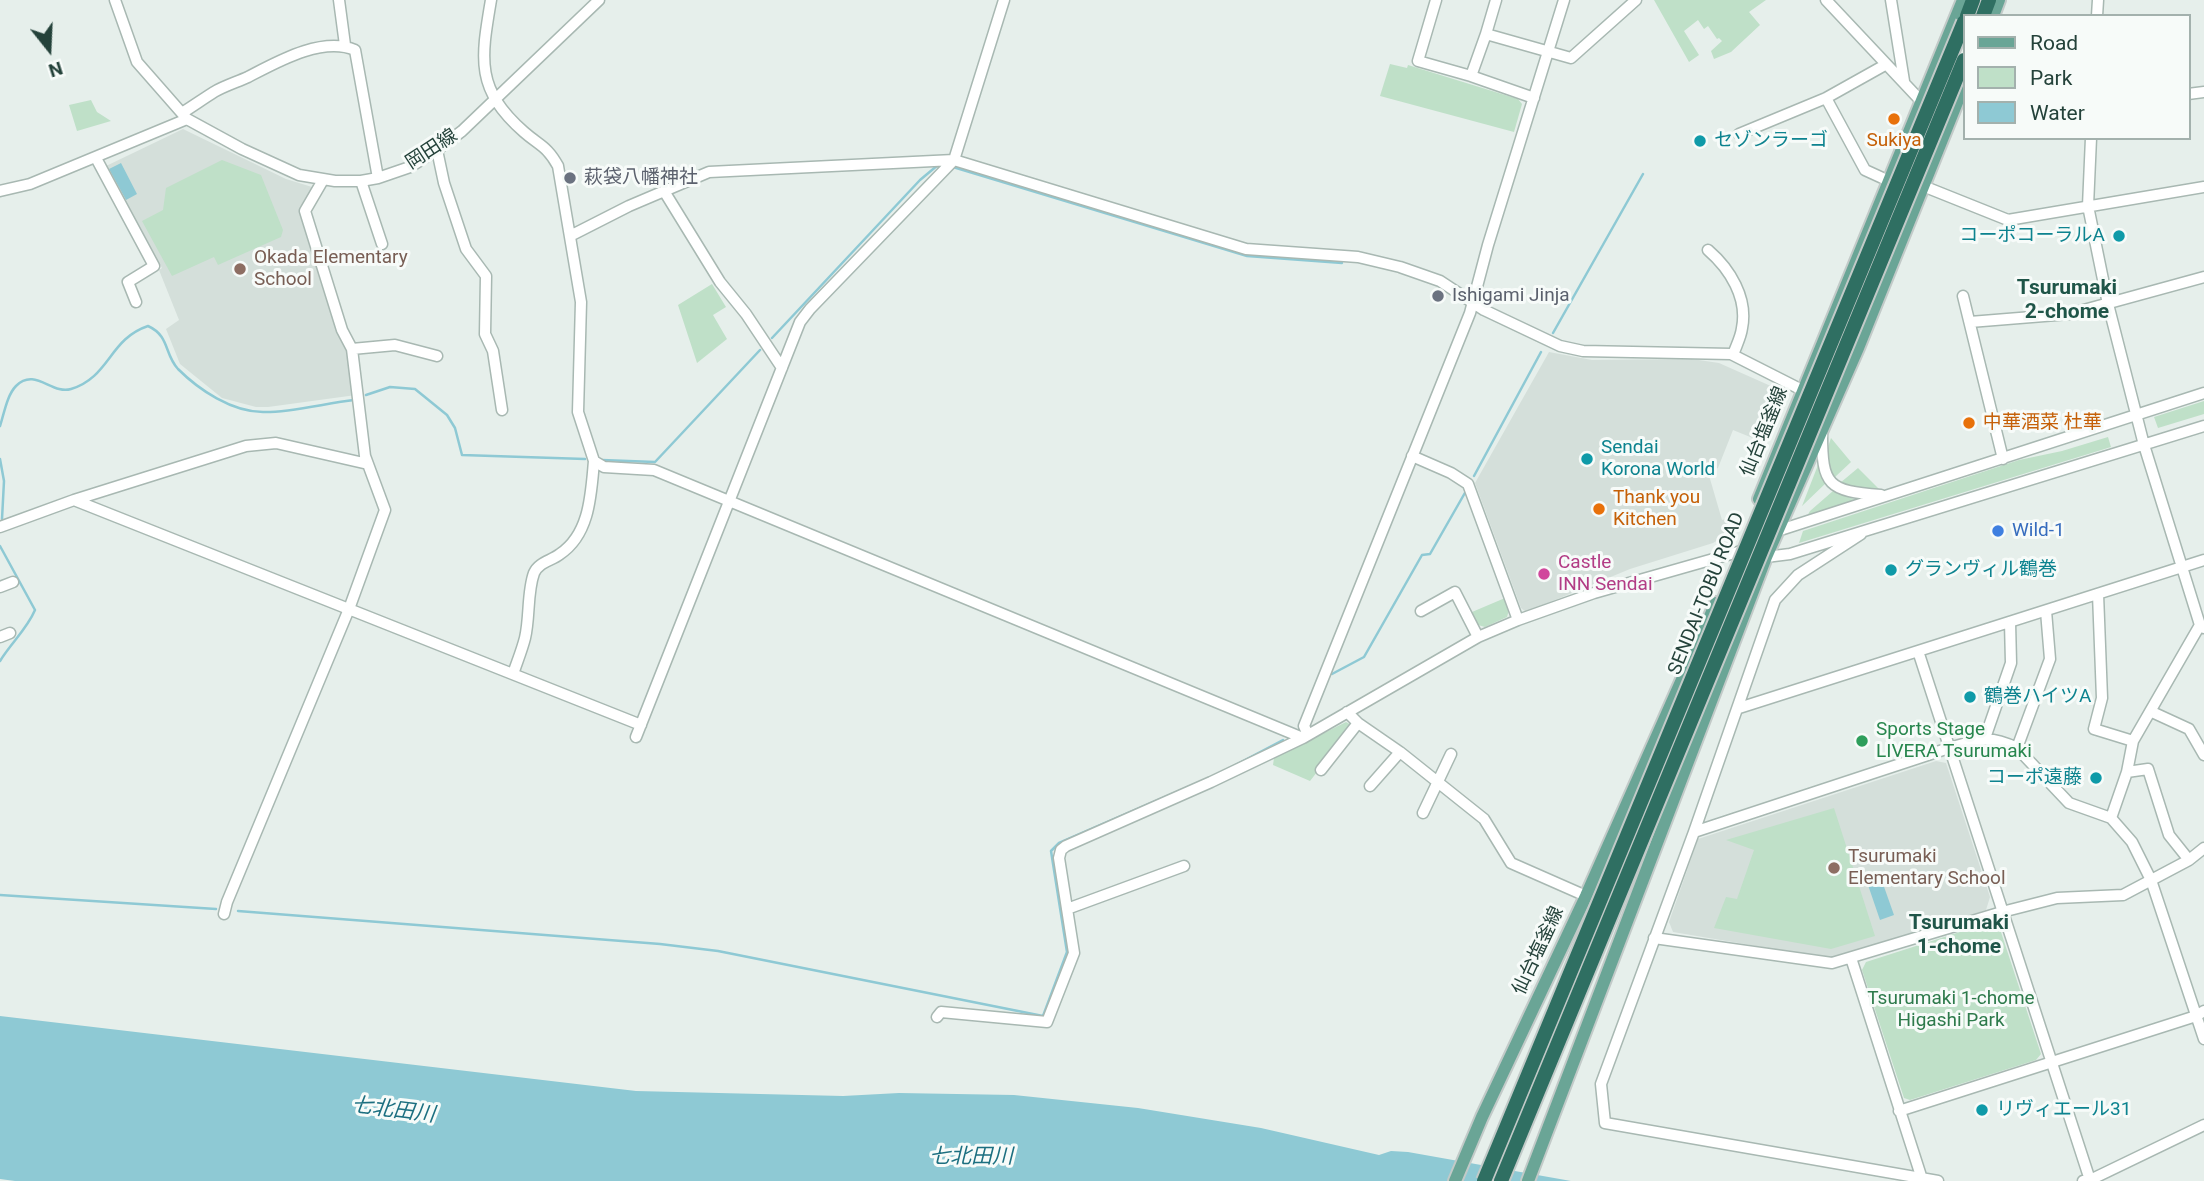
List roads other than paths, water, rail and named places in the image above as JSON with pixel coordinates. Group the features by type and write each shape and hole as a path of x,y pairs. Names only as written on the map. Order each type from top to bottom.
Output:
{"highway":[{"name":"SENDAI-TOBU ROAD","path":"1484,1181 1962,27"},
{"name":"SENDAI-TOBU ROAD","path":"1501,1181 1962,65"}],"main road":[{"name":"仙台塩釜線","path":"1455,1181 1477,1128 1586,896 1738,552 1963,0"},
{"path":"1528,1181 1766,557 1822,433 1962,90"}],"street":[{"path":"339,0 345,46"},
{"path":"491,0 483,47 489,90 494,100 524,132 548,149 558,166 581,302 578,412 594,461 586,521 574,543 538,566 533,575 525,637 513,674"},
{"name":"岡田線","path":"185,116 270,163 299,175 323,180 361,181 378,178 410,167 437,150 599,0"},
{"path":"636,737 800,322 954,160 1004,0"},
{"path":"1436,0 1418,61 1534,97"},
{"path":"1471,76 1496,0"},
{"path":"1305,736 1304,726 1460,342 1564,0"},
{"path":"1486,34 1571,58 1636,0"},
{"path":"1826,0 1921,102"},
{"path":"1891,0 1904,81"},
{"path":"118,3 137,62 185,116"},
{"path":"0,191 30,184 96,158 185,116 215,91 280,59 313,49 345,46 355,50 378,178"},
{"path":"1739,134 1826,98 1885,65"},
{"path":"1826,98 1865,170 1889,181"},
{"path":"2091,140 2088,206 2108,304 2144,445 2202,626 2133,741 2127,772 2110,818"},
{"path":"437,150 444,183 466,249 486,276 485,334 493,351 502,410"},
{"path":"96,158 154,266 128,282 136,302"},
{"path":"570,236 709,172 954,160 1246,249 1358,257 1400,267 1440,281 1473,303 1560,346 1583,351 1707,352 1733,355 1802,390"},
{"path":"225,914 227,902 349,609 385,510 368,464 352,349 342,330 305,211 323,180"},
{"path":"361,181 382,244"},
{"path":"1923,186 2008,220 2204,187"},
{"path":"664,191 720,282 747,314 782,368"},
{"path":"1708,250 1720,260 1741,295 1743,327 1733,355"},
{"path":"1970,322 2069,314 2204,278"},
{"path":"1963,296 2003,459"},
{"path":"352,349 395,345 437,356"},
{"path":"937,1017 941,1012 1047,1022 1074,953 1059,858 1066,846 1212,782 1305,736 1478,637 1594,593 1738,552 1777,531 2204,393"},
{"path":"1738,552 1766,557 1790,554 2204,426"},
{"path":"1822,433 1822,466 1829,480 1850,493 1888,495"},
{"path":"0,527 74,500 246,446 276,443 368,464"},
{"path":"1412,456 1451,472 1468,484 1518,620"},
{"path":"594,461 604,467 654,470 1305,736"},
{"path":"74,500 641,725"},
{"path":"1861,534 1798,575 1775,600 1694,832 1601,1084 1605,1123 1938,1181"},
{"path":"1738,708 2204,560"},
{"path":"0,587 13,582"},
{"path":"1421,611 1455,592 1478,637"},
{"path":"2098,594 2102,698 2094,729 2133,741"},
{"path":"2017,748 2050,659 2046,611"},
{"path":"1985,738 2011,663 2010,622"},
{"path":"1918,651 2087,1181 2204,1125"},
{"path":"1347,712 1484,819 1511,863 1586,896"},
{"path":"2152,712 2189,729 2204,755"},
{"path":"1321,770 1359,723"},
{"path":"1694,832 1985,738 2017,748 2069,803 2110,818 2132,842 2151,880 2200,1014 2204,1038"},
{"path":"1370,786 1400,752"},
{"path":"1423,813 1451,754"},
{"path":"2127,772 2148,769 2169,835 2189,860"},
{"path":"1654,938 1832,963 2057,898 2123,895 2189,860 2204,848"},
{"path":"1067,909 1184,866"},
{"path":"1851,958 1922,1178"},
{"path":"1899,1111 2200,1014"}],"water":[{"path":"121,163 137,194 126,200 109,169"},
{"path":"1882,881 1894,915 1880,920 1868,885"},
{"name":"七北田川","path":"0,1016 636,1091 843,1096 899,1093 1014,1095 1138,1108 1261,1128 1379,1155 1391,1151 1408,1152 1571,1181 15,1181 0,1179"}],"waterway":[{"path":"772,338 920,180 938,165"},
{"path":"953,167 1247,256 1342,263"},
{"path":"1553,333 1643,174"},
{"path":"0,426 10,394 23,381 37,380 64,390 71,389 94,376 125,340 148,326 160,335 174,363 186,377 228,404 251,411 273,412 354,400"},
{"path":"602,460 655,462 760,350"},
{"path":"1474,476 1541,352"},
{"path":"366,395 390,387 415,389 447,415 455,428 462,455 585,459"},
{"path":"0,459 4,481 2,519"},
{"path":"1332,674 1364,657 1422,555 1430,554 1466,491"},
{"path":"0,546 35,610 0,661"},
{"path":"1224,771 1283,740"},
{"path":"238,911 660,944 718,951 1043,1016 1067,952 1051,851 1059,843 1202,781"},
{"path":"0,895 216,909"}],"place":[{"name":"Sukiya","path":"1894,119"},
{"name":"セゾンラーゴ","path":"1700,141"},
{"name":"萩袋八幡神社","path":"570,178"},
{"name":"コーポコーラルA","path":"2119,236"},
{"name":"Okada Elementary School","path":"240,269"},
{"name":"Ishigami Jinja","path":"1438,296"},
{"name":"中華酒菜 杜華","path":"1969,423"},
{"name":"Sendai Korona World","path":"1587,459"},
{"name":"Thank you Kitchen","path":"1599,509"},
{"name":"Wild-1","path":"1998,531"},
{"name":"グランヴィル鶴巻","path":"1891,570"},
{"name":"Castle INN Sendai","path":"1544,574"},
{"name":"鶴巻ハイツA","path":"1970,697"},
{"name":"Sports Stage LIVERA Tsurumaki","path":"1862,741"},
{"name":"コーポ遠藤","path":"2096,778"},
{"name":"Tsurumaki Elementary School","path":"1834,868"},
{"name":"リヴィエール31","path":"1982,1110"}],"district":[{"name":"Tsurumaki 2-chome","path":"2067,301"},
{"name":"Tsurumaki 1-chome","path":"1959,936"}],"park label":[{"name":"Tsurumaki 1-chome Higashi Park","path":"1951,1010"}]}
